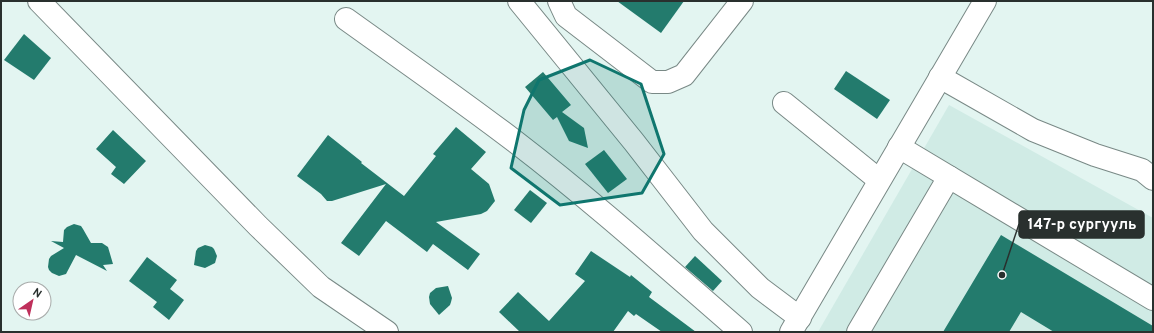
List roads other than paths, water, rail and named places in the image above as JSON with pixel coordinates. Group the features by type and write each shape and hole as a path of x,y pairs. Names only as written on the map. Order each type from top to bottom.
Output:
{"street":[{"path":"39,1 258,226 321,287 387,332"},
{"path":"519,1 630,136 703,231 796,325 879,180 985,1"},
{"path":"559,1 566,16 652,82 668,82 684,75 742,1"},
{"path":"346,19 452,94 518,144 621,228 741,332"},
{"path":"940,77 1033,130 1095,155 1142,170 1153,178"},
{"path":"784,103 879,180"},
{"path":"899,147 1153,298"},
{"path":"858,332 949,177"}],"place":[{"name":"147-р сургууль","path":"1002,275"}]}
